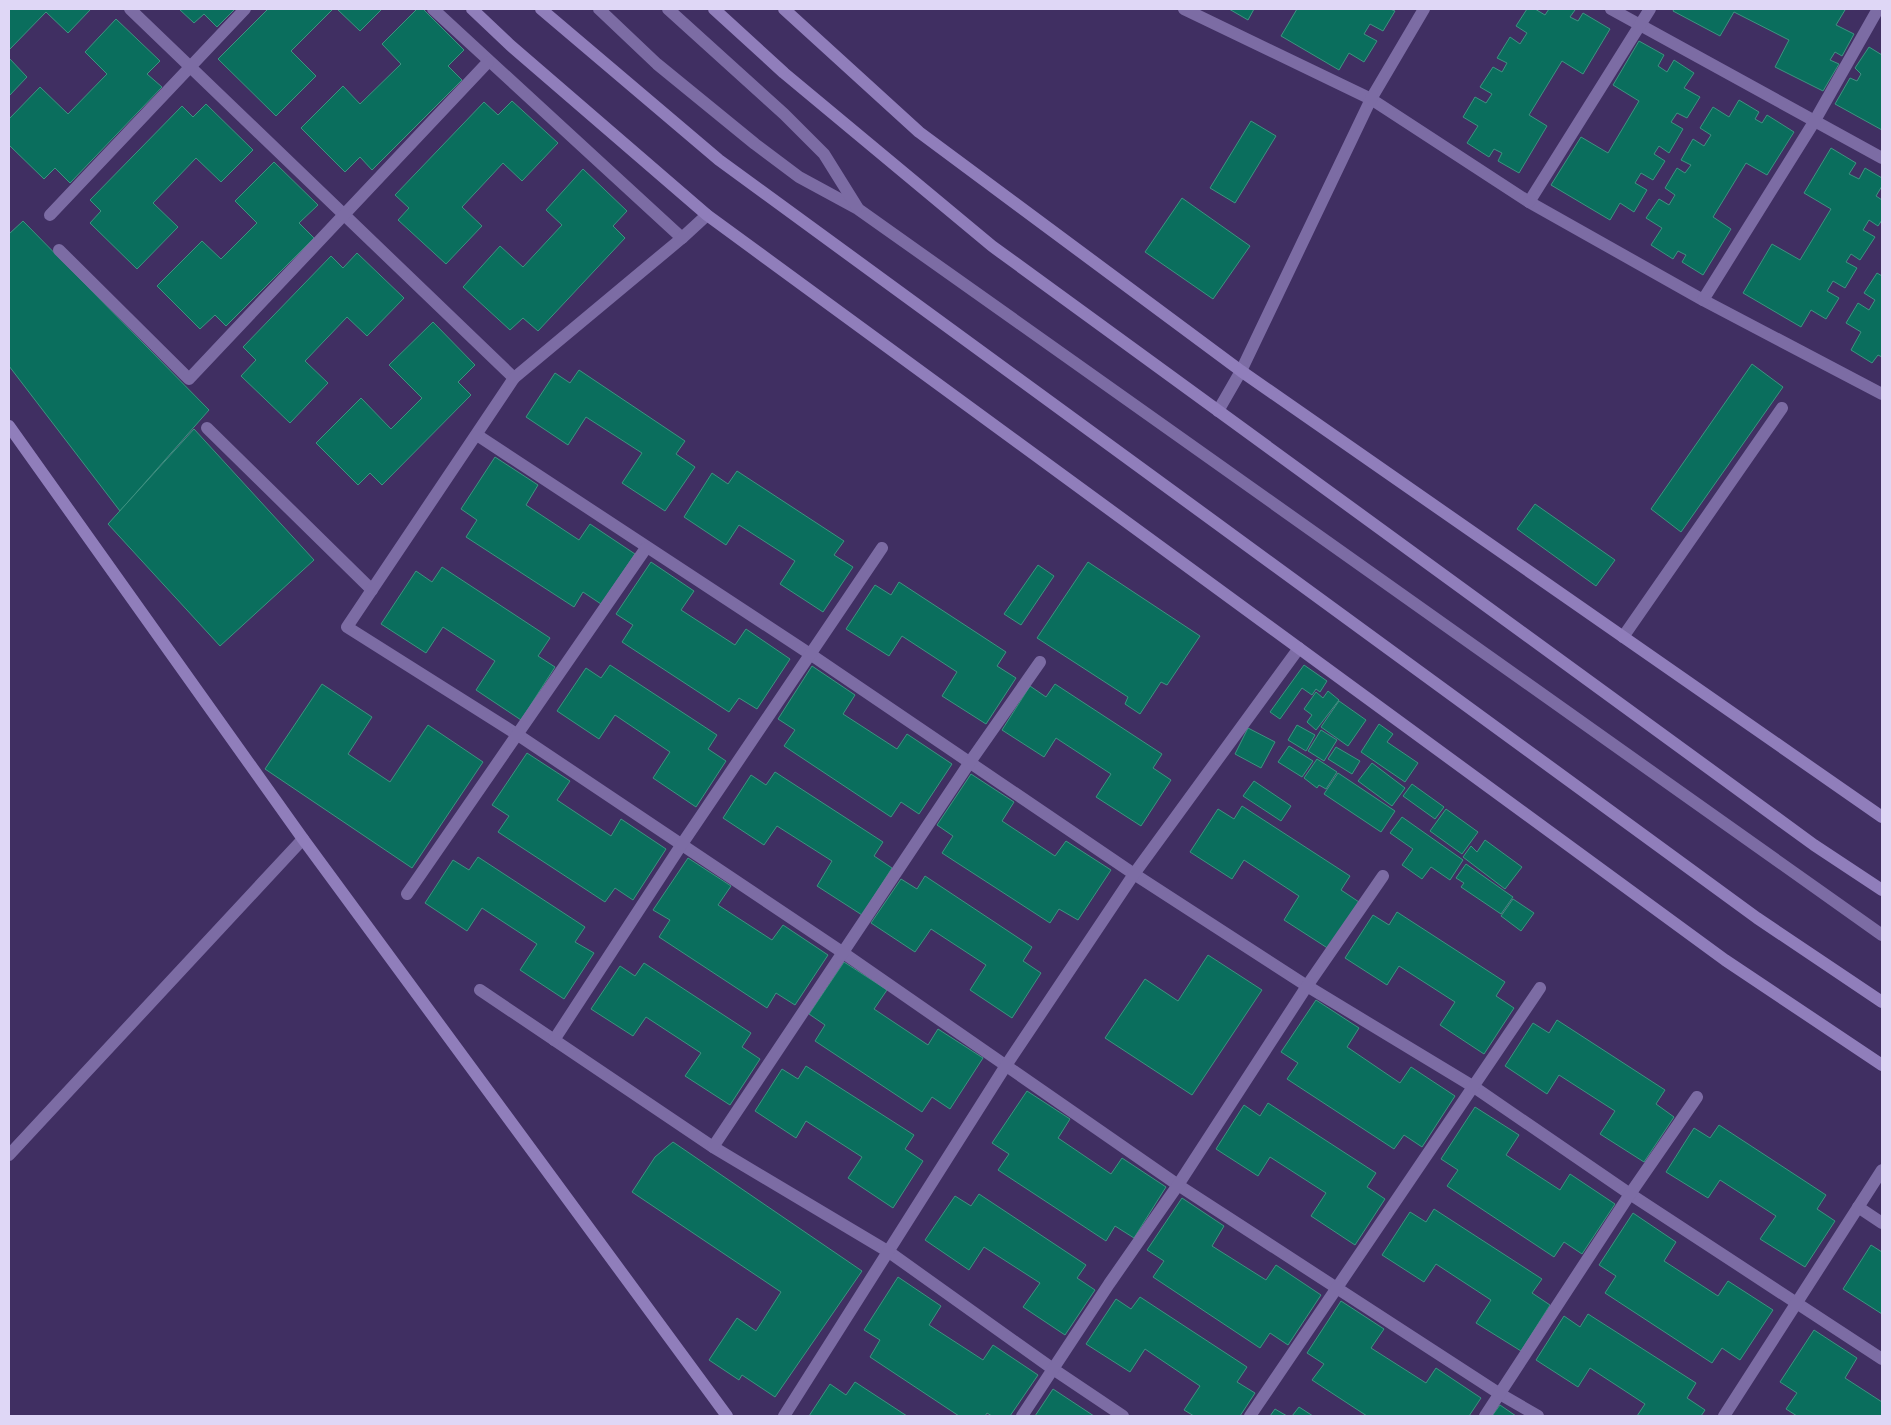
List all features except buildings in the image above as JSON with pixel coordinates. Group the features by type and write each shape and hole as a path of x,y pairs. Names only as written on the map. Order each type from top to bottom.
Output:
{"street":[{"path":"130,9 514,378"},
{"path":"50,215 245,9"},
{"path":"433,9 488,62 682,238"},
{"path":"472,9 510,45 706,214 1725,960 1882,1065"},
{"path":"541,9 719,160 1757,918 1882,1002"},
{"path":"599,9 657,64 755,144 799,177 858,209 1882,935"},
{"path":"668,9 784,114 824,154 858,209"},
{"path":"714,9 784,73 992,246 1814,845 1882,890"},
{"path":"784,9 919,132 1241,370 1882,818"},
{"path":"1184,9 1371,99 1529,202 1703,300 1882,394"},
{"path":"1218,411 1241,370 1371,99 1424,9"},
{"path":"1611,9 1882,158"},
{"path":"1529,202 1650,9"},
{"path":"1703,300 1814,122 1878,9"},
{"path":"59,250 189,379 345,216 488,62"},
{"path":"706,214 682,238 514,378 347,628 518,735 682,844 842,952 1178,1186 1500,1394 1538,1416"},
{"path":"1623,637 1782,408"},
{"path":"9,426 303,839 728,1416"},
{"path":"208,428 372,590"},
{"path":"477,435 646,548 810,654 1134,874 1307,986 1474,1087 1630,1194 1882,1359"},
{"path":"407,894 646,548"},
{"path":"554,1040 682,844 882,548"},
{"path":"784,1416 1005,1067 1134,874 1299,648"},
{"path":"713,1147 970,762 1040,662"},
{"path":"9,1155 303,839"},
{"path":"1022,1416 1109,1284 1178,1186 1307,986 1383,876"},
{"path":"1250,1416 1338,1289 1540,988"},
{"path":"480,990 713,1147 889,1252 1053,1369 1123,1416"},
{"path":"1485,1416 1630,1194 1697,1097"},
{"path":"1724,1416 1882,1170"},
{"path":"1858,1206 1882,1222"}]}
